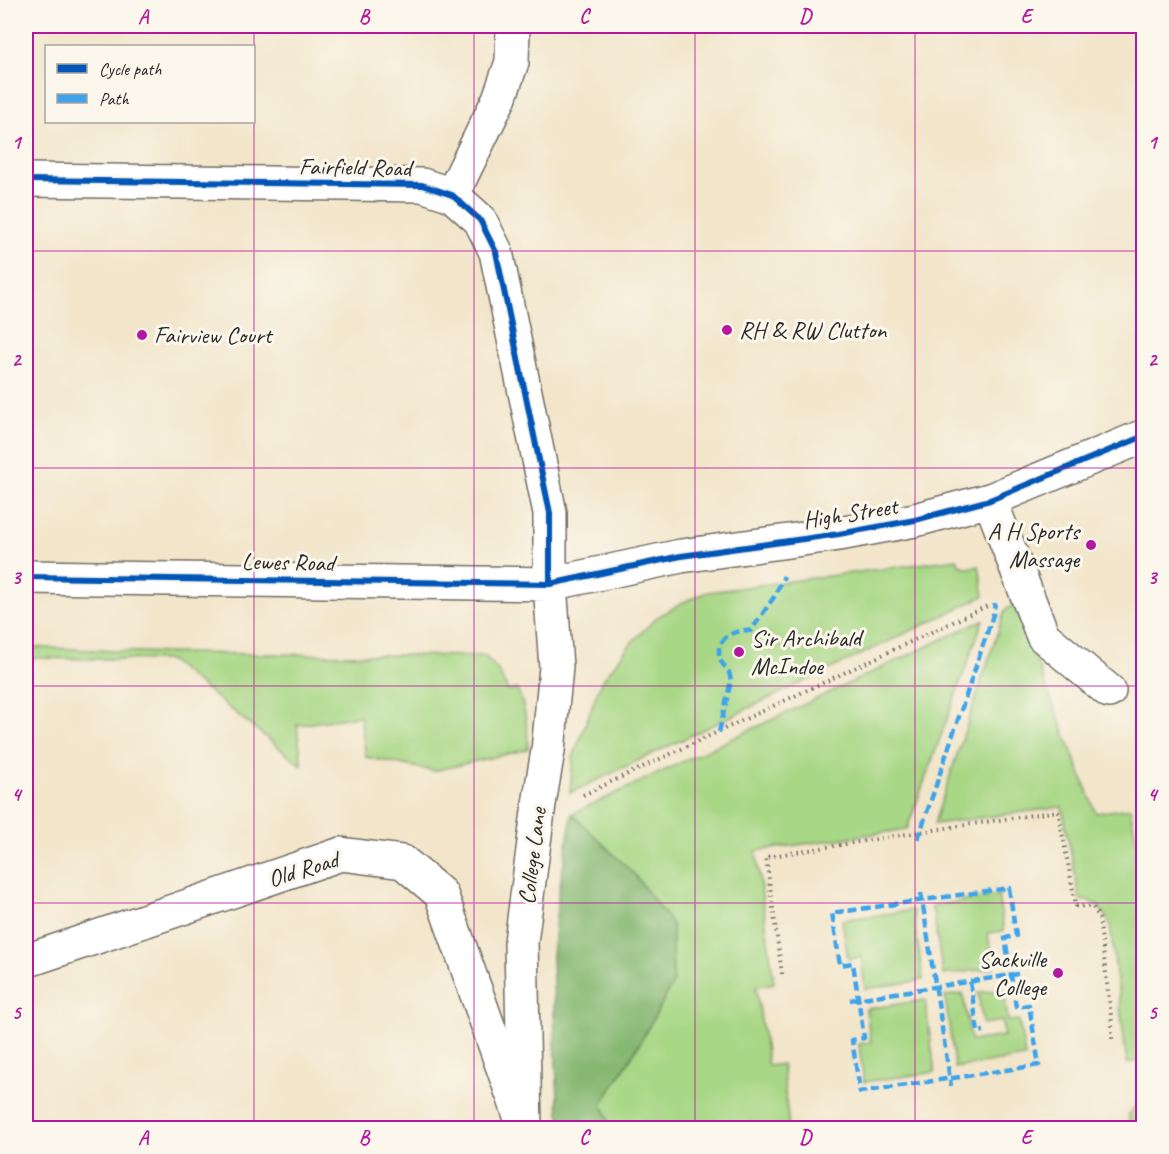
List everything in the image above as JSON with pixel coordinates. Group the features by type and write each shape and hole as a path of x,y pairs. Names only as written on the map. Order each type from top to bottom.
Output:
{"street":[{"path":"452,195 499,99 512,62 513,26"},
{"name":"Fairfield Road","path":"26,180 422,185 452,195 480,220 496,252 550,513 550,584"},
{"name":"High Street","path":"550,584 681,556 839,534 915,520 990,500 1143,436"},
{"path":"990,500 1043,636 1108,691"},
{"name":"Lewes Road","path":"26,577 550,584"},
{"name":"College Lane","path":"525,1128 521,942 548,751 556,667 550,584"},
{"name":"Old Road","path":"26,961 341,855 403,862 441,894 525,1128"}],"path":[{"path":"539,804 572,801 994,603"},
{"path":"782,974 766,857 1058,811 1076,906 1093,908 1099,917 1112,1040"}],"green space":[{"path":"957,559 960,565 967,568 979,566 984,596 570,793 573,758 601,682 632,642 657,617 708,592"},
{"path":"1014,605 1096,813 1130,808 1143,875 1143,1060 1127,1063 1110,924 1102,910 1095,904 1080,900 1062,807 934,824 1005,610"},
{"path":"983,620 907,829 756,851 774,983 756,987 768,1066 782,1064 789,1128 611,1128 602,1104 640,1043 635,875 572,814"},
{"path":"26,647 164,653 485,656 498,670 508,691 517,689 526,719 528,749 434,771 366,757 360,716 297,725 302,766 169,660 26,658"},
{"path":"572,814 635,875 672,924 673,983 640,1043 602,1104 611,1128 563,1128 559,1113 552,956 558,897"},
{"path":"998,895 1004,931 988,933 993,968 943,975 932,906"},
{"path":"913,910 923,980 865,989 861,957 848,959 842,920"},
{"path":"1004,989 1008,1021 1019,1020 1025,1057 955,1068 945,996 963,994 971,1041 1004,1036 1002,1021 983,1024 978,993"},
{"path":"925,1000 935,1072 864,1082 859,1044 871,1042 866,1009"},
{"path":"1143,1099 1143,1128 1129,1128 1129,1113"}],"marked path":[{"path":"719,732 731,681 729,672 719,659 719,646 733,633 751,631 774,597 784,576"},
{"path":"918,839 993,615 995,603"},
{"path":"1009,888 1016,936 1005,938 1016,1007 1029,1005 1039,1065 860,1092 852,1040 864,1038 853,963 840,965 832,913 1009,888"},
{"path":"921,893 951,1086"},
{"path":"850,1000 1018,974"},
{"path":"970,982 978,1032 984,1031"}],"cycle path":[{"path":"26,180 422,185 452,195 480,220 496,252 550,513 550,584"},
{"path":"26,577 550,584 681,556 839,534 915,520 990,500 1144,436"}],"place":[{"name":"RH & RW Clutton","path":"727,330"},
{"name":"Fairview Court","path":"142,335"},
{"name":"A H Sports Massage","path":"1091,545"},
{"name":"Sir Archibald McIndoe","path":"739,652"},
{"name":"Sackville College","path":"1058,973"}]}
